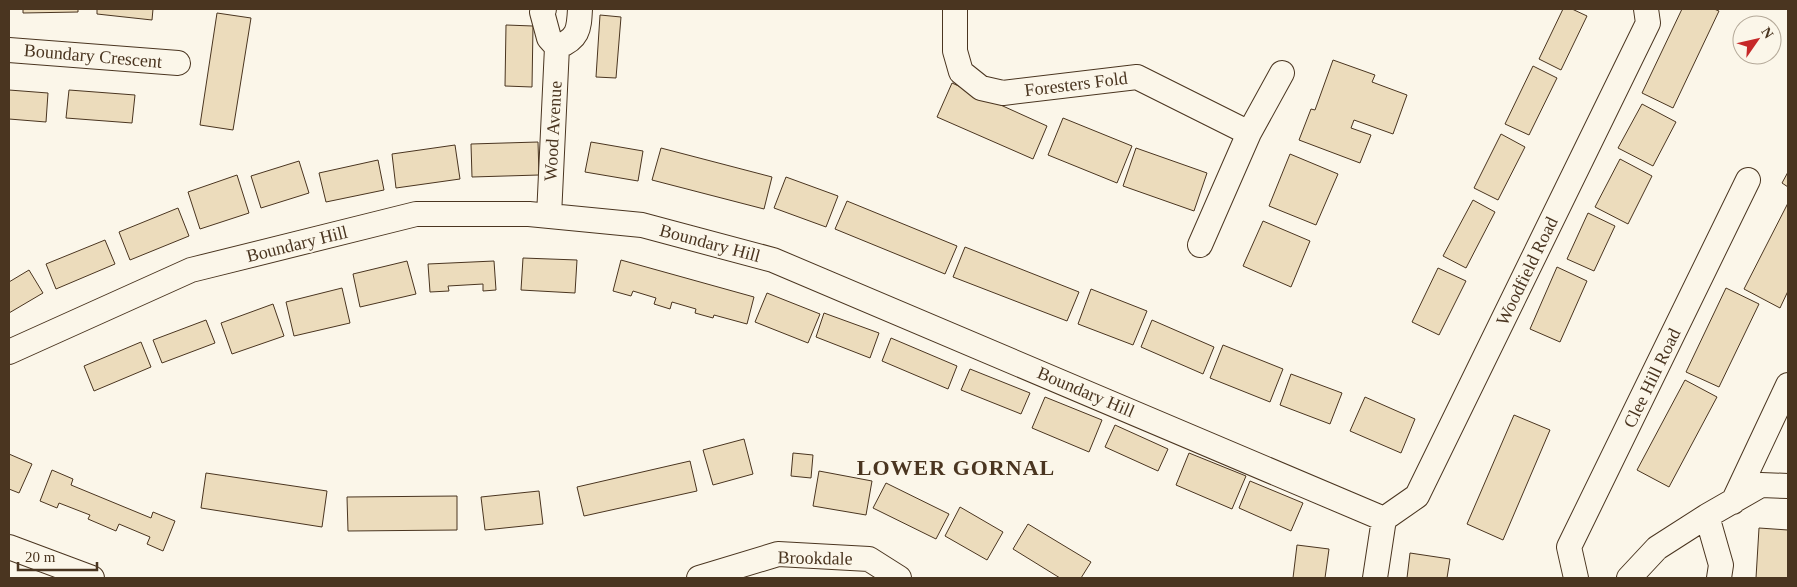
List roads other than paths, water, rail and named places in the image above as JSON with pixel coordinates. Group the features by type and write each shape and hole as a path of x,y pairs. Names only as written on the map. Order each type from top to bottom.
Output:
{"street":[{"path":"544,9 542,12 549,38 557,47 569,42 580,28 580,9"},
{"name":"Foresters Fold","path":"955,9 955,51 961,72 981,88 1003,93 1137,77 1249,133"},
{"name":"Woodfield Road","path":"1384,518 1417,496 1648,23 1646,9"},
{"name":"Wood Avenue","path":"549,216 557,47"},
{"name":"Boundary Crescent","path":"9,50 178,63"},
{"path":"1200,244 1249,133 1282,73"},
{"name":"Clee Hill Road","path":"1576,578 1570,547 1748,180"},
{"name":"Boundary Hill","path":"9,352 191,270 416,214 529,214 642,225 773,260 1384,518"},
{"path":"1733,502 1788,385"},
{"path":"1629,578 1657,548 1707,516 1761,485 1788,486"},
{"path":"1707,516 1721,565 1719,578"},
{"path":"1375,578 1384,518"},
{"path":"9,547 92,578"},
{"name":"Brookdale","path":"699,578 778,554 869,559 899,578"}],"district":[{"name":"LOWER GORNAL","path":"956,467"}]}
